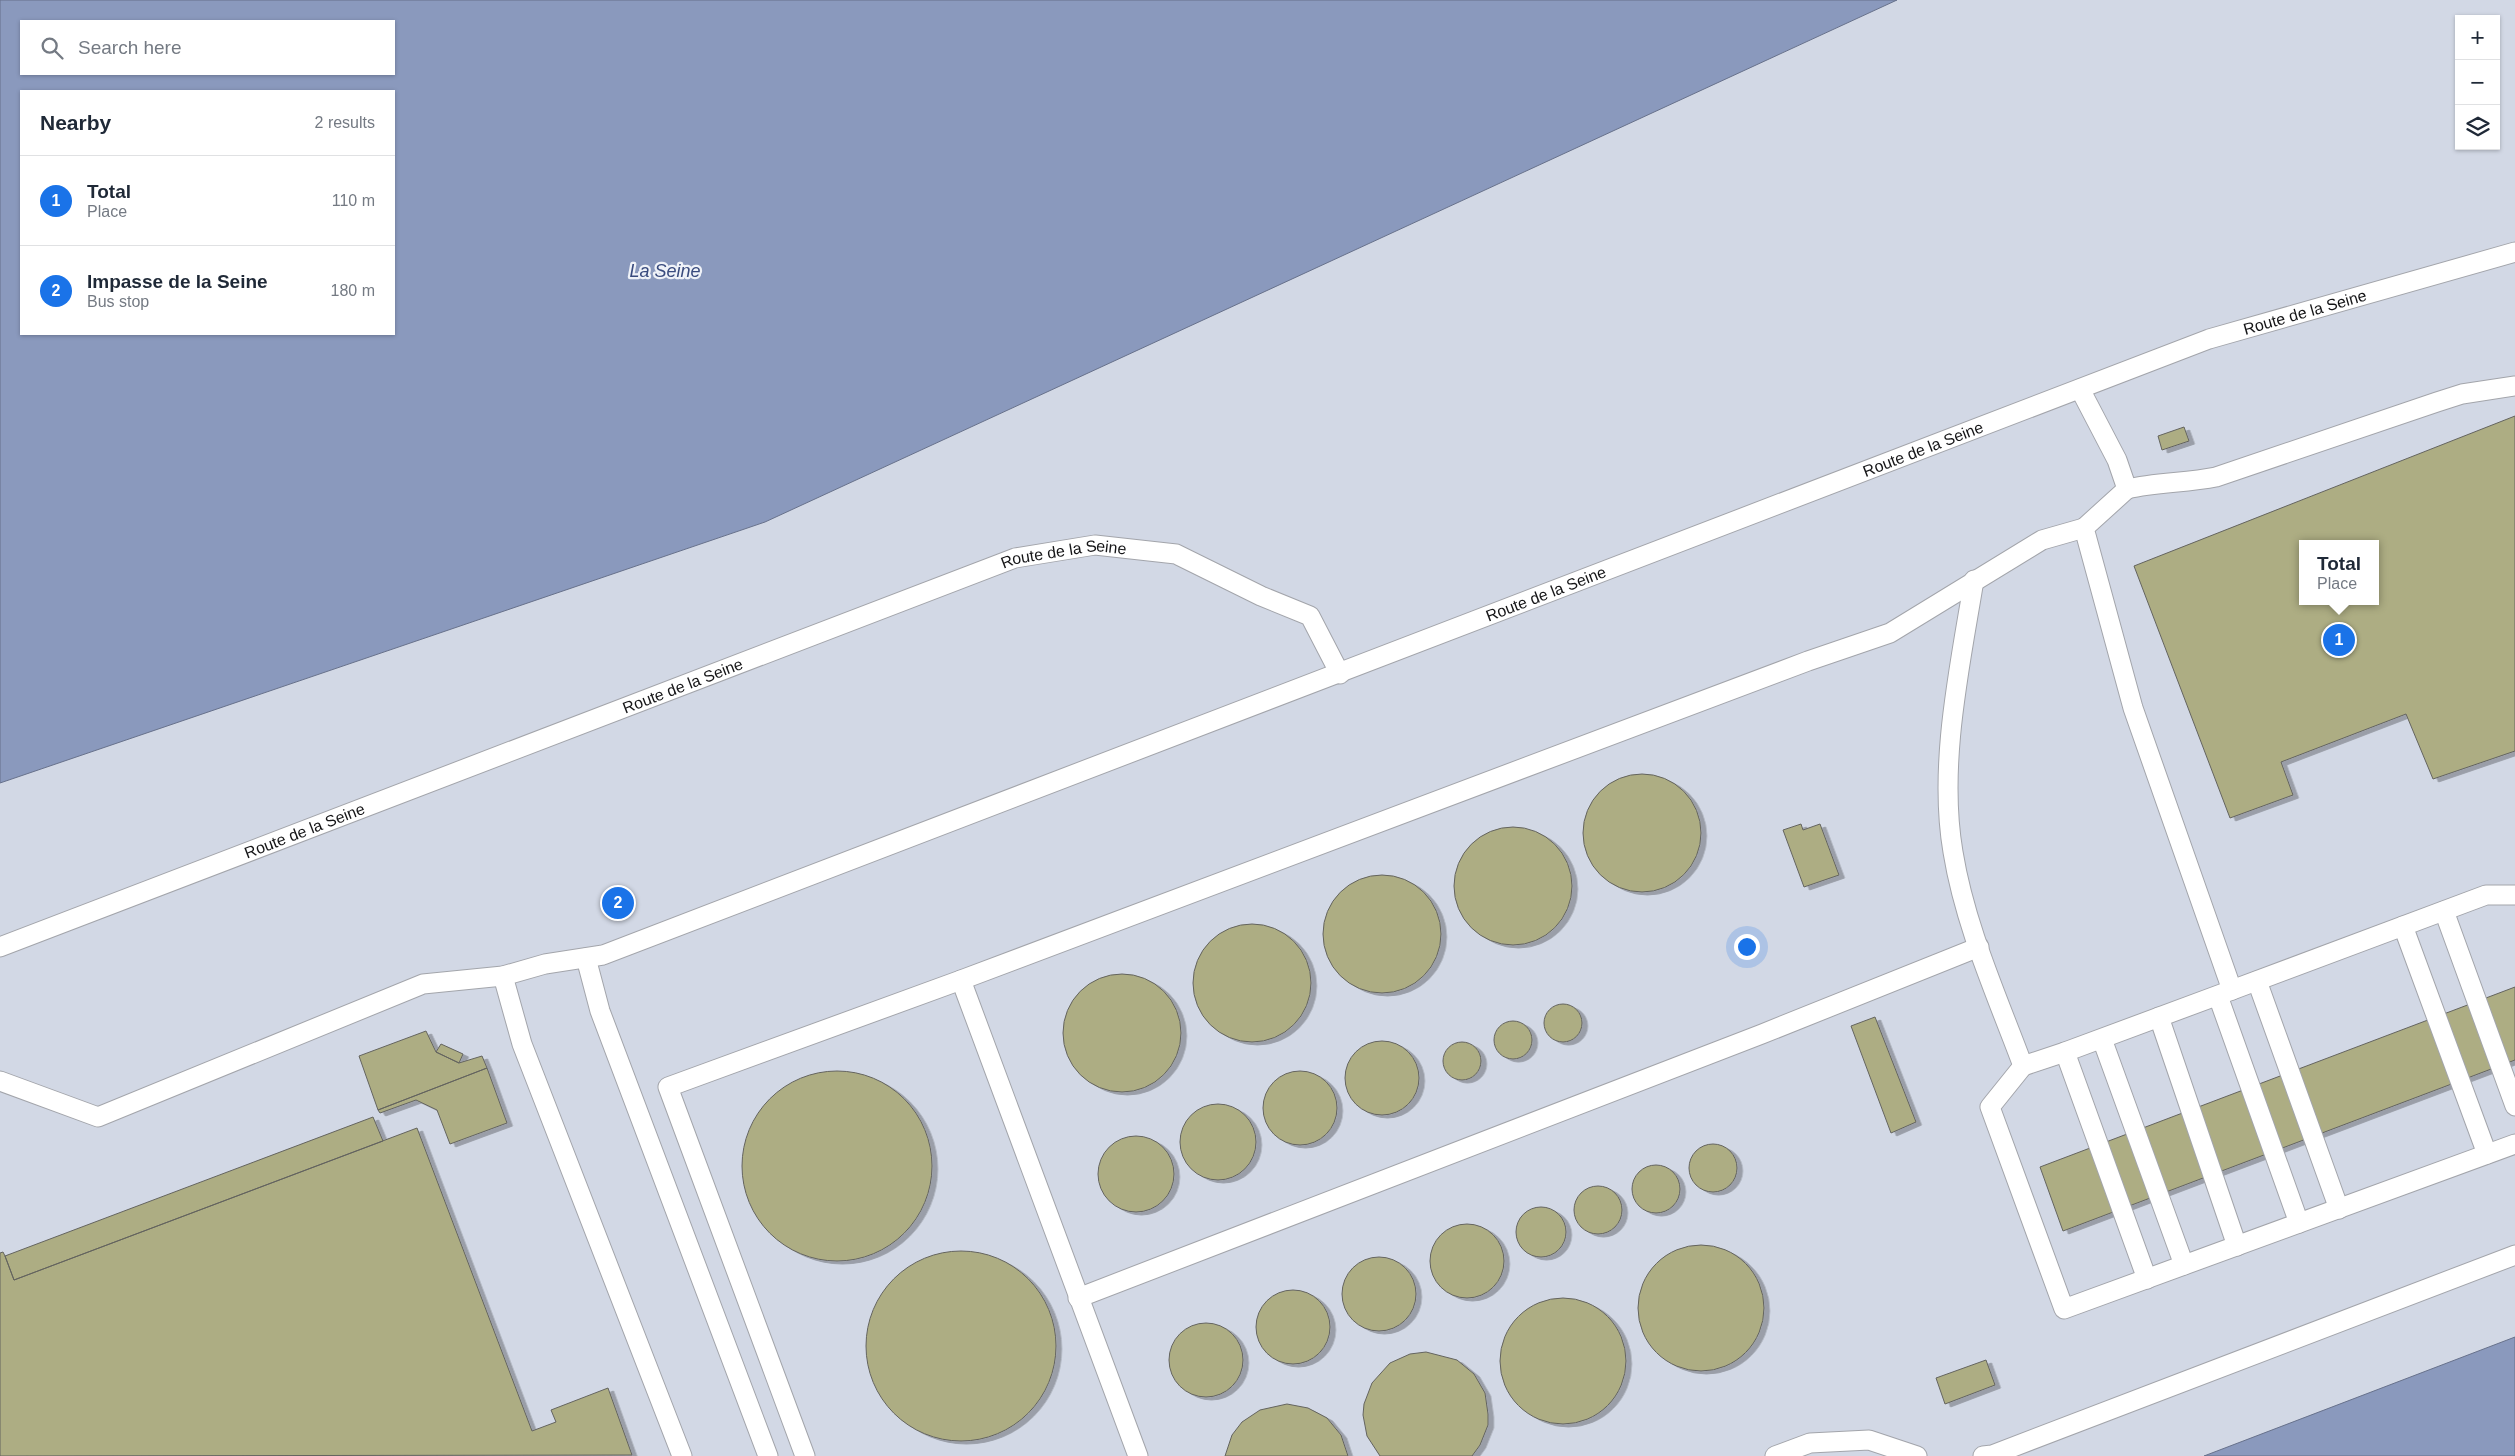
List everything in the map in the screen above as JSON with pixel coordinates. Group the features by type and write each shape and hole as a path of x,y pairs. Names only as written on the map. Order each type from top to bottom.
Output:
{"lane":[{"name":"Route de la Seine","path":"0,1080 98,1117 423,984 503,976 545,964 594,957 1340,674 2209,339 2515,252"},
{"path":"806,1456 668,1087 961,980 1798,664 1890,633 2042,540 2084,528 2127,489 2156,482 2186,482 2216,477 2462,394 2515,386"},
{"path":"2080,389 2117,460 2127,489"},
{"path":"2084,528 2133,708 2299,1223"},
{"name":"Route de la Seine","path":"0,947 1015,558 1095,545 1176,554 1261,596 1310,616 1340,674"},
{"path":"1974,580 1960,661 1952,730 1949,814 1954,860 1979,947 2022,1066"},
{"path":"2515,895 2486,895 2102,1039 2022,1066 1990,1107 2064,1309 2515,1144"},
{"path":"2444,911 2515,1106"},
{"path":"2403,926 2487,1154"},
{"path":"1078,1298 1753,1038 1979,947"},
{"path":"594,957 600,1011 768,1456"},
{"path":"503,976 522,1044 682,1456"},
{"path":"961,980 1138,1456"},
{"path":"2257,981 2340,1209"},
{"path":"2159,1017 2237,1246"},
{"path":"2102,1039 2184,1265"},
{"path":"2065,1052 2147,1279"},
{"path":"1983,1456 1992,1455 2515,1255"},
{"path":"1775,1456 1810,1443 1869,1440 1917,1456"}],"shaded area":[{"path":"1897,0 2515,0 2515,1337 2204,1456 0,1456 0,783 765,522"}],"water":[{"name":"La Seine","path":"0,0 1897,0 765,522 0,783"},
{"path":"2515,1337 2515,1456 2204,1456"}],"building":[{"path":"2515,416 2515,751 2433,779 2406,714 2281,762 2293,795 2230,818 2134,566"},
{"path":"2184,427 2189,441 2162,450 2158,436"},
{"path":"1642,774 1665,778 1684,791 1697,810 1701,833 1697,856 1684,875 1665,888 1642,892 1619,888 1600,875 1587,856 1583,833 1587,810 1600,791 1619,778"},
{"path":"1801,824 1803,830 1820,824 1839,875 1804,887 1783,830"},
{"path":"1513,827 1536,831 1555,844 1568,863 1572,886 1568,909 1555,928 1536,941 1513,945 1490,941 1471,928 1458,909 1454,886 1458,863 1471,844 1490,831"},
{"path":"1382,875 1404,880 1424,892 1436,912 1441,934 1436,956 1424,976 1404,988 1382,993 1360,988 1340,976 1328,956 1323,934 1328,912 1340,892 1360,880"},
{"path":"1252,924 1275,928 1294,941 1307,960 1311,983 1307,1006 1294,1025 1275,1038 1252,1042 1229,1038 1210,1025 1197,1006 1193,983 1197,960 1210,941 1229,928"},
{"path":"1122,974 1144,979 1164,991 1176,1011 1181,1033 1176,1055 1164,1075 1144,1087 1122,1092 1100,1087 1080,1075 1068,1055 1063,1033 1068,1011 1080,991 1100,979"},
{"path":"2515,987 2515,1060 2063,1231 2040,1167"},
{"path":"1563,1004 1576,1010 1582,1023 1576,1036 1563,1042 1550,1036 1544,1023 1550,1010"},
{"path":"1875,1017 1916,1122 1891,1133 1851,1026"},
{"path":"1513,1021 1526,1027 1532,1040 1526,1053 1513,1059 1500,1053 1494,1040 1500,1027"},
{"path":"426,1031 436,1052 459,1063 482,1056 487,1068 378,1110 359,1056"},
{"path":"1382,1041 1403,1047 1413,1057 1419,1078 1413,1099 1403,1109 1382,1115 1361,1109 1351,1099 1345,1078 1351,1057 1361,1047"},
{"path":"1462,1042 1475,1048 1481,1061 1475,1074 1462,1080 1449,1074 1443,1061 1449,1048"},
{"path":"441,1044 463,1054 459,1063 436,1052"},
{"path":"487,1068 507,1123 450,1144 437,1110 416,1100 380,1113 378,1110"},
{"path":"837,1071 856,1073 873,1078 890,1087 904,1099 916,1113 925,1130 930,1147 932,1166 930,1185 925,1202 916,1219 904,1233 890,1245 873,1254 856,1259 837,1261 818,1259 801,1254 784,1245 770,1233 758,1219 749,1202 744,1185 742,1166 744,1147 749,1130 758,1113 770,1099 784,1087 801,1078 818,1073"},
{"path":"1300,1071 1314,1074 1326,1082 1334,1094 1337,1108 1334,1122 1326,1134 1314,1142 1300,1145 1286,1142 1274,1134 1266,1122 1263,1108 1266,1094 1274,1082 1286,1074"},
{"path":"1218,1104 1232,1107 1245,1115 1253,1128 1256,1142 1253,1156 1245,1169 1232,1177 1218,1180 1204,1177 1191,1169 1183,1156 1180,1142 1183,1128 1191,1115 1204,1107"},
{"path":"373,1117 383,1141 14,1280 5,1256"},
{"path":"417,1128 532,1431 556,1422 551,1410 608,1388 632,1455 0,1456 0,1253 3,1252 14,1280"},
{"path":"1144,1136 1157,1142 1168,1153 1174,1166 1172,1189 1157,1206 1144,1212 1128,1212 1115,1206 1100,1189 1098,1166 1104,1153 1121,1138"},
{"path":"1708,1144 1718,1144 1730,1151 1737,1163 1737,1173 1730,1185 1718,1192 1708,1192 1700,1188 1693,1181 1689,1173 1689,1163 1693,1155 1700,1148"},
{"path":"1651,1165 1661,1165 1673,1172 1680,1184 1680,1194 1673,1206 1661,1213 1651,1213 1643,1209 1636,1202 1632,1194 1632,1184 1636,1176 1643,1169"},
{"path":"1593,1186 1603,1186 1615,1193 1622,1205 1622,1215 1615,1227 1603,1234 1593,1234 1585,1230 1578,1223 1574,1215 1574,1205 1578,1197 1585,1190"},
{"path":"1541,1207 1550,1209 1561,1218 1566,1232 1564,1241 1555,1252 1541,1257 1532,1255 1521,1246 1516,1232 1518,1223 1527,1212"},
{"path":"1467,1224 1488,1230 1498,1240 1504,1261 1498,1282 1488,1292 1467,1298 1446,1292 1436,1282 1430,1261 1436,1240 1446,1230"},
{"path":"1701,1245 1725,1250 1745,1264 1759,1284 1764,1308 1759,1332 1745,1352 1725,1366 1701,1371 1677,1366 1657,1352 1643,1332 1638,1308 1643,1284 1657,1264 1677,1250"},
{"path":"961,1251 988,1255 1014,1267 1028,1279 1040,1293 1052,1319 1056,1346 1052,1373 1040,1399 1028,1413 1014,1425 988,1437 961,1441 934,1437 908,1425 894,1413 882,1399 870,1373 866,1346 870,1319 882,1293 894,1279 908,1267 934,1255"},
{"path":"1372,1257 1386,1257 1400,1263 1410,1273 1416,1287 1416,1301 1410,1315 1400,1325 1386,1331 1372,1331 1358,1325 1348,1315 1342,1301 1342,1287 1348,1273 1358,1263"},
{"path":"1293,1290 1314,1296 1324,1306 1330,1327 1324,1348 1314,1358 1293,1364 1272,1358 1262,1348 1256,1327 1262,1306 1272,1296"},
{"path":"1563,1298 1587,1303 1607,1317 1621,1337 1626,1361 1621,1385 1607,1405 1587,1419 1563,1424 1539,1419 1519,1405 1505,1385 1500,1361 1505,1337 1519,1317 1539,1303"},
{"path":"1206,1323 1227,1329 1237,1339 1243,1360 1237,1381 1227,1391 1206,1397 1185,1391 1175,1381 1169,1360 1175,1339 1185,1329"},
{"path":"1426,1352 1457,1360 1474,1374 1485,1393 1488,1414 1488,1425 1480,1445 1472,1456 1380,1456 1367,1436 1363,1415 1364,1404 1372,1383 1390,1363 1410,1354"},
{"path":"1986,1360 1995,1385 1945,1404 1936,1378"},
{"path":"1287,1404 1308,1408 1327,1418 1341,1435 1348,1456 1225,1456 1232,1435 1242,1422 1260,1410"}],"place":[{"name":"Total","path":"2339,640"},
{"name":"Impasse de la Seine","path":"618,903"}]}
